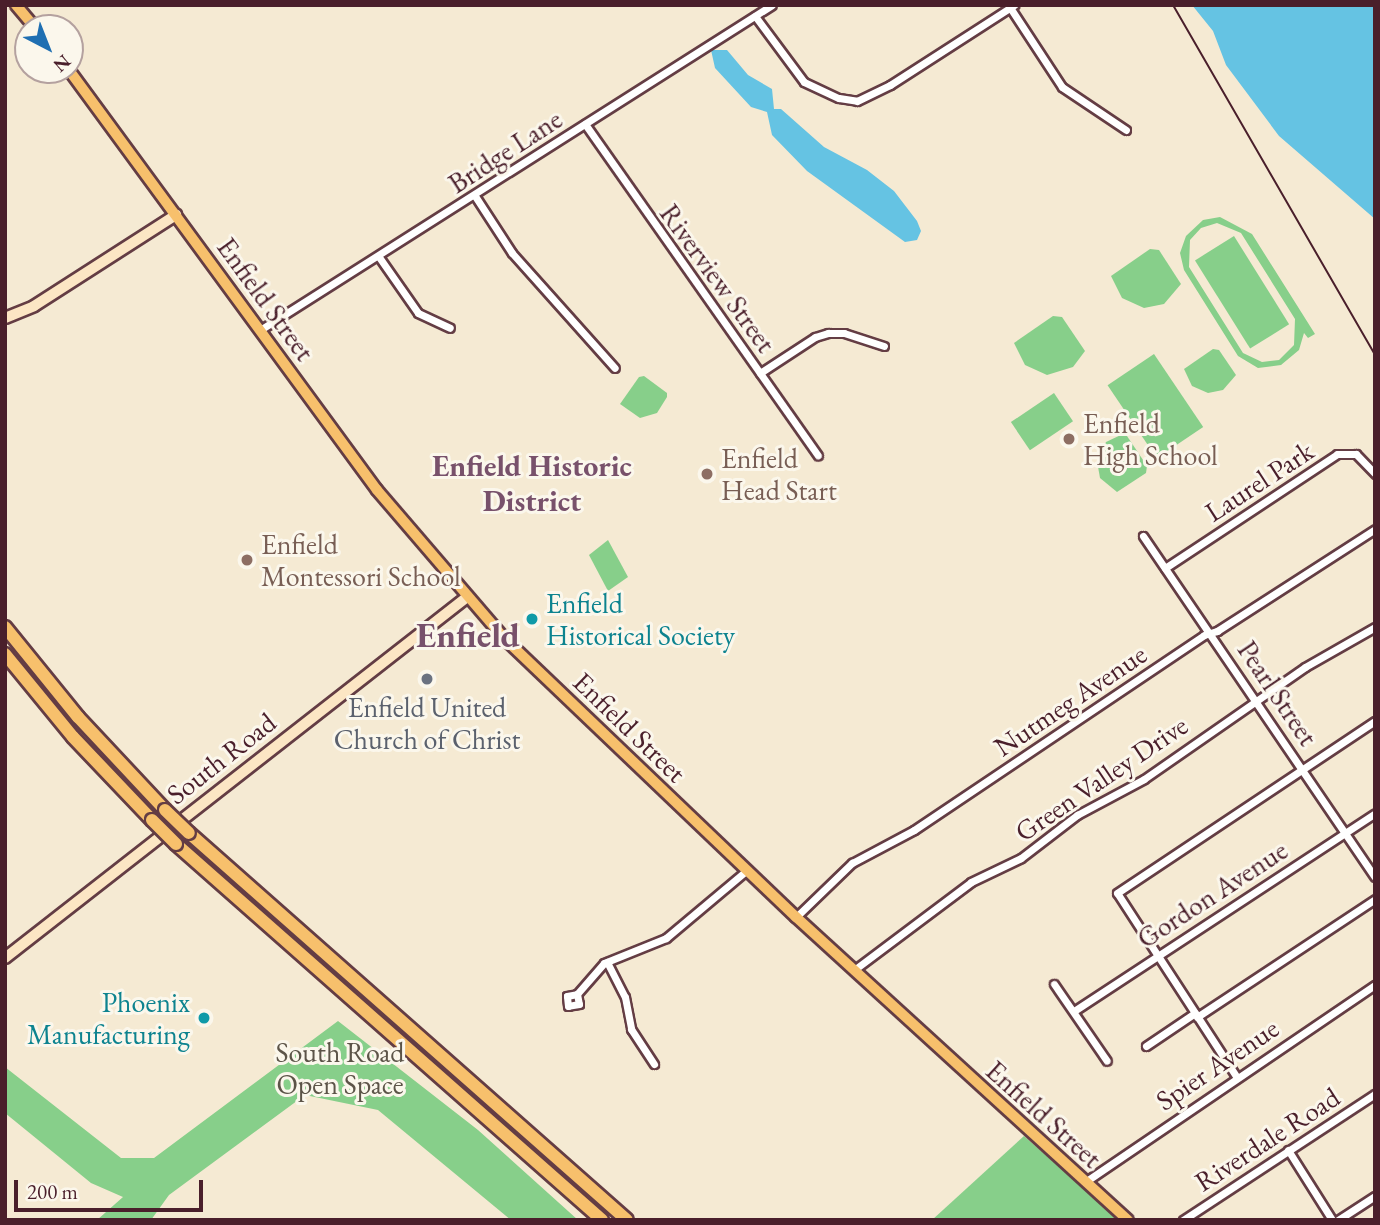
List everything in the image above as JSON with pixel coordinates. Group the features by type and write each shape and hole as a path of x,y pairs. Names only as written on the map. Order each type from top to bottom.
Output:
{"highway":[{"path":"5,627 78,717 189,833 627,1220"},
{"path":"5,654 73,737 176,844 602,1220"}],"main road":[{"name":"Enfield Street","path":"79,84 377,490 467,597 524,659 796,917 1128,1220"},
{"path":"5,318 34,306 176,215"},
{"name":"South Road","path":"5,958 467,597"}],"street":[{"name":"Bridge Lane","path":"260,330 379,257 772,5"},
{"path":"755,16 804,82 839,99 857,101 891,85 1011,6 1062,87 1126,130"},
{"name":"Riverview Street","path":"585,124 818,455"},
{"path":"475,196 512,253 615,368"},
{"path":"379,257 418,313 450,328"},
{"path":"760,373 815,337 828,333 844,333 884,346"},
{"name":"Laurel Park","path":"1165,568 1337,454 1356,454 1375,474"},
{"name":"Nutmeg Avenue","path":"796,917 852,863 914,830 1204,635 1212,635 1375,529"},
{"name":"Pearl Street","path":"1143,536 1260,702 1375,877"},
{"name":"Green Valley Drive","path":"854,970 971,882 1021,858 1076,815 1137,783 1192,742 1260,702 1305,667 1375,626"},
{"path":"1236,1076 1117,893 1375,721"},
{"name":"Gordon Avenue","path":"1074,1012 1375,813"},
{"path":"577,994 607,962 666,938 747,870"},
{"path":"1146,1046 1375,899"},
{"path":"607,962 625,997 631,1029 654,1064"},
{"path":"1054,984 1107,1061"},
{"name":"Spier Avenue","path":"1085,1182 1236,1076 1375,985"},
{"name":"Riverdale Road","path":"1183,1220 1375,1094"},
{"path":"1288,1150 1332,1220"},
{"path":"1338,1220 1375,1196"}],"green space":[{"path":"1220,217 1252,234 1315,334 1308,338 1304,333 1299,350 1281,365 1258,368 1238,356 1184,270 1180,253 1186,236 1203,220","holes":["1217,223 1241,233 1295,319 1294,345 1279,360 1262,362 1243,353 1189,267 1190,240 1201,228"]},
{"path":"1234,236 1289,324 1250,349 1195,260"},
{"path":"1150,249 1159,250 1181,284 1164,304 1144,308 1122,298 1111,276"},
{"path":"1053,316 1062,317 1085,351 1073,367 1047,375 1025,365 1014,343"},
{"path":"1213,349 1219,350 1236,375 1223,390 1208,393 1192,386 1184,369"},
{"path":"1154,354 1203,427 1157,458 1108,385"},
{"path":"644,376 667,393 667,397 657,413 640,418 620,404 639,377"},
{"path":"1054,393 1073,421 1030,450 1011,422"},
{"path":"1125,433 1147,466 1146,473 1117,492 1100,478 1097,461 1106,442"},
{"path":"608,540 628,577 608,591 589,555"},
{"name":"South Road Open Space","path":"338,1021 478,1130 578,1220 511,1220 378,1110 305,1095 169,1195 151,1220 97,1220 123,1197 91,1183 5,1113 5,1067 121,1158 154,1158"},
{"path":"1024,1136 1081,1186 1119,1220 932,1220"}],"water":[{"path":"1192,5 1375,5 1375,219 1279,136 1226,65 1213,31"},
{"path":"711,50 727,50 748,75 772,89 774,109 781,109 824,147 867,170 894,191 917,221 921,231 917,240 905,242 807,171 772,135 767,112 751,107 715,68"}],"railway":[{"path":"1173,5 1375,355"}],"place":[{"name":"Enfield High School","path":"1069,439"},
{"name":"Enfield Head Start","path":"707,474"},
{"name":"Enfield Montessori School","path":"247,560"},
{"name":"Enfield Historical Society","path":"532,619"},
{"name":"Enfield United Church of Christ","path":"427,679"},
{"name":"Phoenix Manufacturing","path":"204,1018"}],"district":[{"name":"Enfield Historic District","path":"532,483"},
{"name":"Enfield","path":"468,635"}]}
